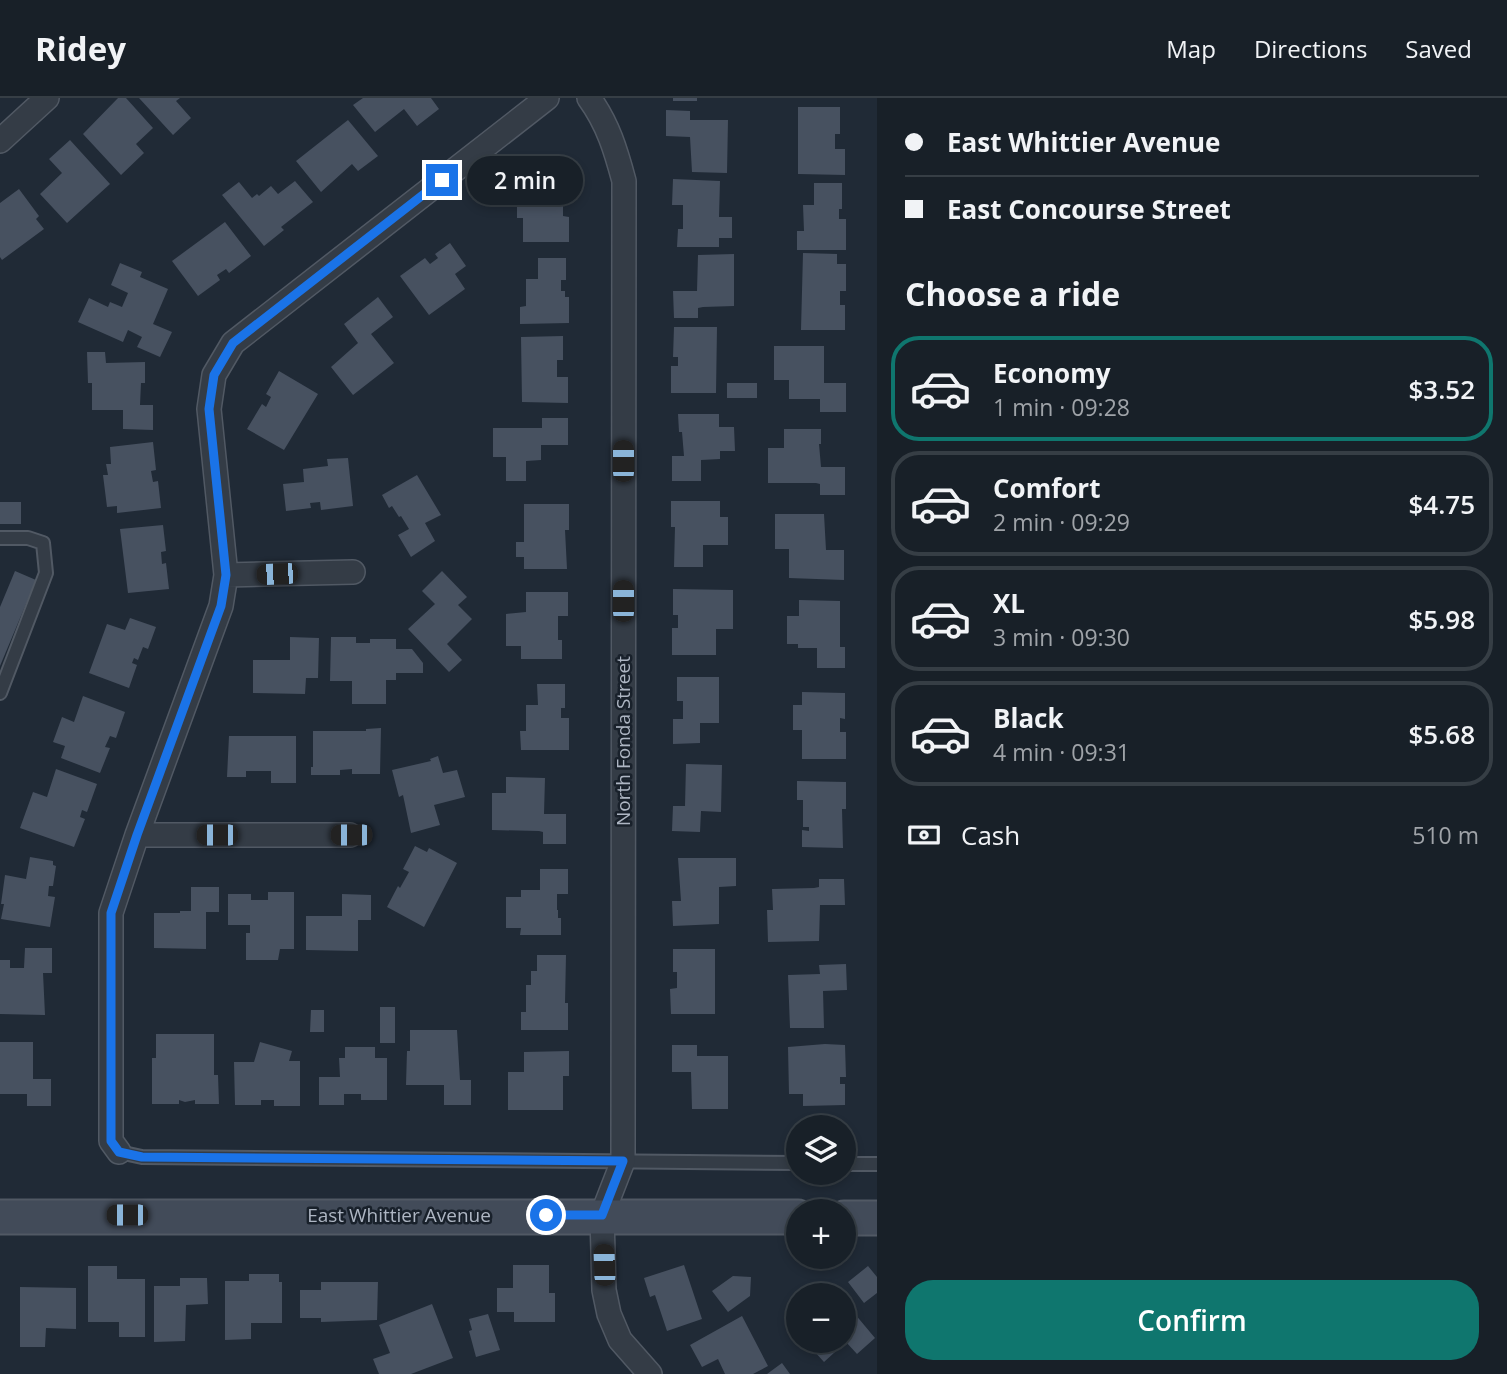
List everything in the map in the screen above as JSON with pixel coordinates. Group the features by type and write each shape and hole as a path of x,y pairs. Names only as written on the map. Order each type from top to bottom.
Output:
{"street":[{"path":"0,141 47,98"},
{"path":"119,1152 111,1141 111,913 221,606 226,575 209,409 214,375 233,343 547,98"},
{"name":"North Fonda Street","path":"589,98 603,118 624,181 623,1161 602,1215 604,1290 609,1314 620,1340 650,1374"},
{"path":"226,575 353,572"},
{"path":"137,835 351,835"},
{"name":"East Whittier Avenue","path":"0,1217 786,1217"},
{"path":"856,1217 877,1218"}],"lane":[{"path":"0,538 28,538 43,543 46,573 0,693"},
{"path":"119,1152 142,1157 786,1163"},
{"path":"856,1164 877,1164"}],"building":[{"path":"118,98 126,98 153,128 136,144 144,153 121,175 83,134"},
{"path":"139,98 180,98 176,101 191,118 173,135"},
{"path":"363,98 431,98 439,109 417,126 404,109 375,132 353,105"},
{"path":"673,98 697,98 697,101 673,101"},
{"path":"798,107 840,107 840,134 835,134 835,149 845,149 845,175 798,174"},
{"path":"666,110 690,111 690,120 728,120 727,173 692,172 690,137 666,136"},
{"path":"348,120 378,156 358,171 352,164 321,192 296,161"},
{"path":"70,140 110,184 67,223 40,194 62,173 49,159"},
{"path":"524,176 567,176 567,203 563,203 563,216 569,217 569,242 523,242 523,218 517,218 517,200 524,200"},
{"path":"673,179 720,181 719,217 732,217 732,238 719,238 719,247 677,247 678,229 683,229 683,205 672,205"},
{"path":"295,181 313,202 281,227 284,230 264,246 222,195 239,182 252,198 271,186 278,194"},
{"path":"814,183 842,183 842,209 839,209 839,219 846,219 846,250 797,250 797,231 804,231 803,205 814,205"},
{"path":"19,189 39,216 36,219 44,229 2,260 0,203"},
{"path":"225,222 251,256 229,273 226,269 217,275 220,280 198,296 172,261"},
{"path":"450,243 466,266 455,274 465,289 429,315 400,276 425,258 430,264 438,258 435,254"},
{"path":"803,253 837,254 837,264 846,264 846,291 840,291 840,305 845,305 845,330 801,330"},
{"path":"734,254 734,306 698,308 698,318 674,318 673,291 697,291 698,255"},
{"path":"538,258 566,258 566,280 561,280 561,291 565,291 565,297 569,297 569,323 520,324 520,307 526,306 526,279 538,279"},
{"path":"120,263 142,272 140,277 168,289 153,324 172,332 160,357 137,347 142,337 128,330 123,342 78,322 89,298 108,307 110,302 122,307 128,293 111,285"},
{"path":"378,297 393,317 371,334 394,363 353,395 331,367 358,343 344,324"},
{"path":"674,327 717,327 716,393 671,393 671,366 678,366 678,357 673,357"},
{"path":"563,336 563,360 557,360 557,377 568,377 568,403 522,402 521,337"},
{"path":"774,346 824,346 824,383 846,383 846,412 820,412 820,399 789,399 789,380 774,380"},
{"path":"87,352 105,352 106,363 145,362 145,383 141,383 140,405 153,405 153,430 123,429 123,410 92,410 92,383 88,383"},
{"path":"279,371 318,394 284,450 247,429 262,404 266,407 271,397 266,394"},
{"path":"727,383 757,383 757,398 727,398"},
{"path":"678,414 719,414 719,427 734,427 735,451 720,451 720,459 701,460 701,481 672,481 672,456 684,456"},
{"path":"542,418 568,418 568,445 541,445 541,460 526,461 526,481 506,481 506,457 493,457 493,428 542,428"},
{"path":"784,429 821,429 821,467 845,467 845,495 820,495 820,484 816,483 768,483 768,448 784,448"},
{"path":"153,442 156,470 151,471 153,482 158,481 161,508 117,513 117,506 107,507 103,475 108,475 106,464 111,464 110,447"},
{"path":"348,458 353,506 321,510 320,502 310,503 311,508 286,511 283,484 304,482 303,469 328,466 327,459"},
{"path":"417,475 441,515 425,523 435,541 411,557 398,535 409,529 392,506 389,508 382,495"},
{"path":"671,501 720,501 720,517 728,517 728,545 703,545 703,567 674,567 675,527 671,527"},
{"path":"0,502 21,502 21,524 0,524"},
{"path":"524,504 569,504 569,530 565,530 567,569 524,569 524,557 516,557 516,542 524,542"},
{"path":"775,514 824,514 826,550 844,550 844,580 789,578 789,549 775,549"},
{"path":"163,525 166,551 161,552 162,564 166,563 169,589 128,593 120,529"},
{"path":"15,571 36,580 0,666 0,607"},
{"path":"442,571 467,597 458,605 472,619 447,644 462,660 449,672 408,629 435,604 422,591"},
{"path":"673,589 733,590 733,629 716,629 716,655 672,655 672,628 678,628 678,615 673,615"},
{"path":"526,592 568,592 568,616 558,616 558,640 562,640 562,659 521,659 521,646 506,646 506,614 526,612"},
{"path":"799,600 840,601 840,647 845,647 845,668 817,668 817,648 798,648 798,644 787,644 787,616 799,616"},
{"path":"130,618 156,627 148,649 143,647 138,660 134,658 132,663 137,665 129,688 89,673 107,624 125,630"},
{"path":"290,637 319,638 318,678 306,678 305,694 253,693 253,660 290,660"},
{"path":"331,637 356,637 356,643 370,643 370,639 396,639 396,649 412,649 423,663 423,673 396,673 396,680 386,680 386,704 352,704 352,681 330,681"},
{"path":"677,677 719,677 719,723 700,723 700,743 673,744 673,719 683,719 683,701 677,701"},
{"path":"537,684 565,684 565,708 561,708 561,718 569,718 569,750 521,750 520,731 526,731 526,705 538,705"},
{"path":"802,692 845,693 845,719 840,718 840,732 846,732 846,759 802,759 802,730 793,730 793,705 802,705"},
{"path":"83,696 125,712 116,738 110,736 105,747 110,748 100,773 61,758 65,746 53,742 62,717 74,722"},
{"path":"381,728 380,774 352,774 352,769 340,770 340,775 311,775 313,731 366,731"},
{"path":"229,736 296,736 296,783 271,783 271,771 246,771 246,777 227,777"},
{"path":"438,756 443,773 457,770 465,797 434,805 440,825 411,833 403,795 399,797 392,770 431,761 430,759"},
{"path":"686,764 722,765 721,812 701,811 700,832 672,831 673,806 685,806"},
{"path":"56,769 97,784 87,812 82,810 80,817 85,819 74,847 20,828 33,792 47,797"},
{"path":"506,777 545,778 544,814 566,814 566,844 543,844 543,832 539,831 492,830 492,793 506,793"},
{"path":"797,781 846,782 846,809 842,809 843,848 802,847 802,830 809,831 809,827 803,827 803,800 797,800"},
{"path":"415,846 427,852 429,848 457,863 424,927 387,907 409,872 403,869"},
{"path":"30,857 53,861 56,866 53,886 49,886 48,896 55,897 50,927 1,919 5,875 26,879"},
{"path":"678,858 736,858 736,886 719,887 719,924 673,926 672,901 681,901"},
{"path":"540,869 568,869 568,894 557,894 561,935 520,935 521,928 506,928 506,897 521,897 521,890 540,890"},
{"path":"819,879 844,879 845,905 820,905 819,941 768,942 767,910 773,910 772,889 819,887"},
{"path":"191,887 219,887 219,912 206,912 206,949 154,948 154,913 191,911"},
{"path":"268,892 294,892 294,949 280,949 278,960 246,960 246,933 250,933 250,925 228,925 228,894 251,894 251,900 268,900"},
{"path":"342,894 371,895 371,920 358,920 358,951 306,950 306,916 342,916"},
{"path":"25,948 52,948 52,973 43,973 45,1015 0,1014 0,960 10,960 10,968 24,968"},
{"path":"673,949 715,949 715,1014 671,1014 670,989 677,988 677,972 673,972"},
{"path":"537,955 566,955 565,1003 568,1003 568,1030 521,1030 521,1012 526,1012 526,985 531,985 531,971 537,971"},
{"path":"846,964 847,990 823,991 824,1028 790,1028 788,975 820,974 819,965"},
{"path":"380,1007 395,1007 395,1043 380,1043"},
{"path":"311,1010 324,1010 324,1032 310,1032"},
{"path":"410,1030 457,1030 460,1080 471,1080 471,1105 444,1105 444,1085 406,1085"},
{"path":"156,1034 214,1034 214,1075 218,1075 219,1104 195,1104 195,1100 179,1100 179,1104 152,1104 152,1058 156,1058"},
{"path":"0,1042 33,1042 33,1079 51,1079 51,1106 27,1106 27,1094 0,1094"},
{"path":"260,1042 292,1051 289,1061 300,1061 300,1106 274,1106 274,1100 261,1100 261,1105 235,1105 234,1062 254,1062"},
{"path":"672,1045 697,1045 697,1056 728,1056 728,1109 692,1109 691,1072 672,1072"},
{"path":"845,1045 846,1077 840,1077 840,1084 845,1084 845,1105 803,1106 803,1094 789,1094 788,1047"},
{"path":"345,1047 375,1047 375,1058 387,1058 387,1100 361,1100 361,1094 344,1094 344,1105 319,1105 319,1077 340,1077 339,1058 345,1058"},
{"path":"569,1051 569,1076 563,1076 563,1110 508,1110 508,1072 524,1072 524,1052"},
{"path":"513,1265 549,1265 549,1293 555,1293 555,1322 514,1322 514,1312 497,1312 497,1288 513,1288"},
{"path":"684,1265 702,1319 667,1331 655,1295 650,1297 644,1278"},
{"path":"88,1266 117,1266 117,1279 145,1279 145,1337 119,1337 119,1322 88,1322"},
{"path":"868,1266 877,1277 877,1293 864,1303 856,1292 856,1283 848,1282"},
{"path":"249,1274 279,1274 279,1282 282,1282 282,1323 251,1323 251,1339 225,1340 225,1281 249,1281"},
{"path":"733,1276 751,1277 750,1296 728,1312 712,1291"},
{"path":"180,1278 207,1278 208,1304 186,1305 185,1341 154,1342 154,1286 180,1286"},
{"path":"321,1282 378,1282 377,1320 321,1322 321,1318 300,1318 300,1290 321,1290"},
{"path":"20,1287 76,1288 76,1329 46,1328 45,1347 20,1347"},
{"path":"432,1304 453,1358 411,1374 379,1374 373,1359 390,1353 379,1325"},
{"path":"488,1314 500,1350 476,1357 469,1331 472,1330 469,1319"},
{"path":"856,1315 875,1338 856,1353"},
{"path":"742,1316 768,1366 753,1374 725,1374 718,1359 702,1367 690,1345"},
{"path":"816,1353 834,1353 824,1362"},
{"path":"782,1363 790,1374 767,1374"}],"route":[{"path":"442,180 233,343 214,375 209,409 226,575 221,606 111,913 111,1141 119,1152 142,1157 623,1161 602,1215 546,1215"}]}
